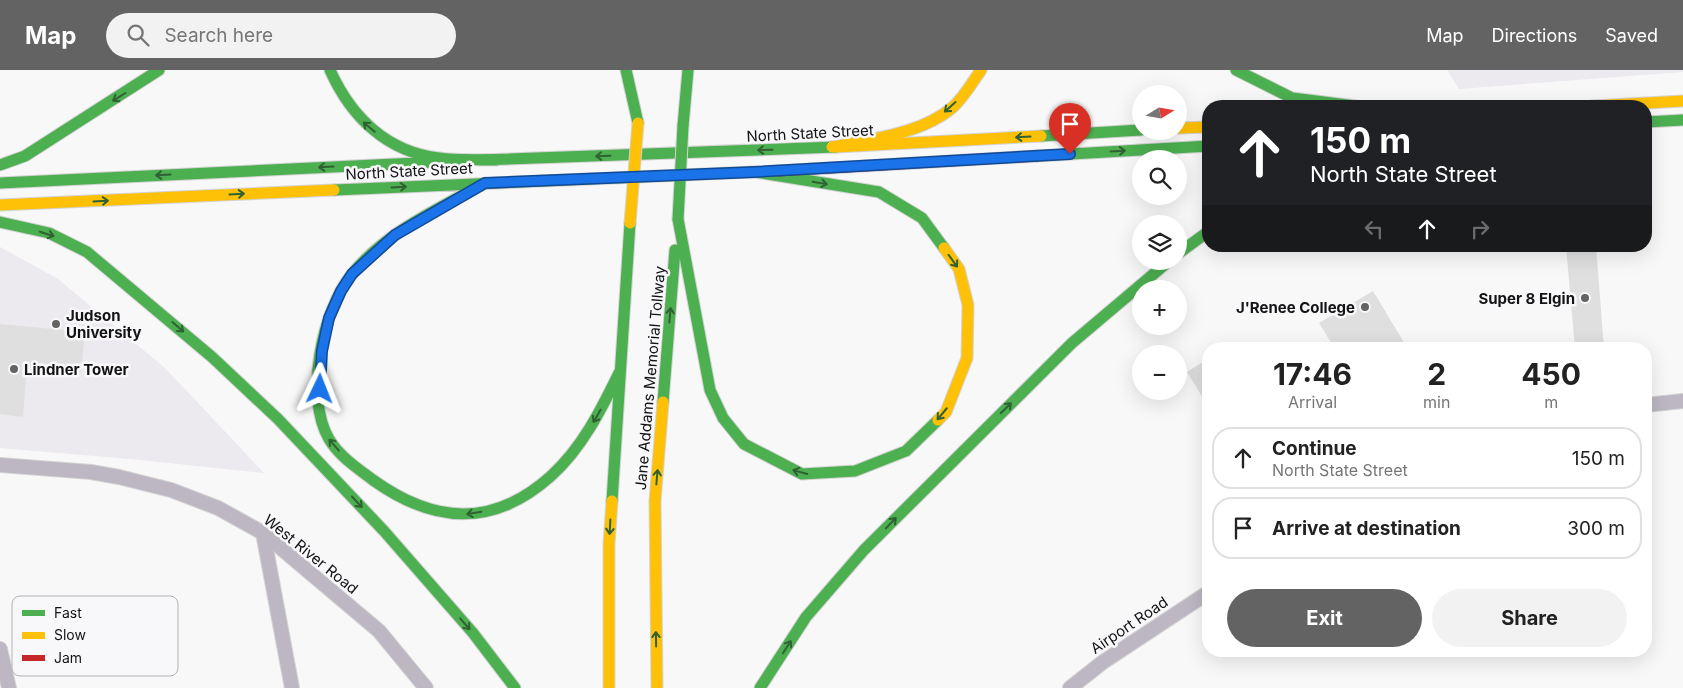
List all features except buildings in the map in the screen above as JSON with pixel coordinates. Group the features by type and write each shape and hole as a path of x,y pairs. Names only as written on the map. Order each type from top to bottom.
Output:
{"main road":[{"path":"0,165 25,156 150,78 159,70"},
{"path":"330,70 336,86 350,108 361,120 390,143 432,158 497,160"},
{"path":"626,70 638,123"},
{"name":"Jane Addams Memorial Tollway","path":"657,688 655,501 688,70"},
{"path":"832,147 888,135 948,112 971,86 980,70"},
{"path":"1236,70 1292,98 1308,100"},
{"name":"Jane Addams Memorial Tollway","path":"609,688 610,544 619,373 641,79"},
{"path":"1652,103 1683,101"},
{"path":"1652,122 1683,120"},
{"path":"1188,128 1202,127"},
{"name":"North State Street","path":"0,183 832,147 1132,130"},
{"name":"North State Street","path":"0,205 755,172 1202,146"},
{"path":"678,219 710,390 722,418 744,444 802,474 855,471 906,451 946,412 967,358 968,305 959,269 922,218 879,192 755,172"},
{"path":"485,183 395,235 366,259 352,274 341,291 329,318 322,351 320,407 322,425 329,440 360,470 399,498 416,506 456,516 486,511 528,493 564,462 596,419 619,373"},
{"path":"0,222 49,233 87,252 212,357 278,419 384,531 473,633 515,688"},
{"path":"1187,247 1202,236"},
{"path":"760,688 806,617 864,550 959,453 1072,343 1158,270"}],"street":[{"path":"1652,404 1683,401"},
{"name":"West River Road","path":"0,465 90,472 143,482 194,498 263,533 379,632 426,688"},
{"path":"263,533 292,688"},
{"name":"Airport Road","path":"1070,688 1108,659 1202,597"},
{"path":"0,649 9,688"}],"shaded area":[{"path":"1447,70 1683,70 1683,72 1459,89"},
{"name":"Judson University","path":"0,247 58,279 165,368 264,473 0,448"}],"traffic: fast":[{"path":"0,165 25,156 159,70"},
{"path":"330,70 349,103 360,117 387,140 420,154 439,158 497,160"},
{"path":"626,70 638,123"},
{"path":"683,126 688,70"},
{"path":"1236,70 1292,98 1308,100"},
{"path":"1652,122 1683,120"},
{"path":"678,219 683,126"},
{"path":"1041,136 1132,131"},
{"path":"1037,156 1202,146"},
{"path":"480,160 836,147"},
{"path":"0,183 437,162"},
{"path":"334,190 778,171"},
{"path":"755,172 879,192 922,218 944,248"},
{"path":"485,183 431,212 397,234 366,259 341,290 325,331 317,378 318,400 322,421 333,445 349,461 373,480 395,494 418,505 440,512 462,514 485,512 507,505 529,493 562,465 590,428 619,373"},
{"path":"678,219 710,390 723,418 744,444 802,474 855,471 906,451 938,420"},
{"path":"0,222 49,233 87,252 212,357 278,419 384,531 473,633 515,688"},
{"path":"612,501 630,223"},
{"path":"1187,247 1202,236"},
{"path":"663,402 675,250"},
{"path":"760,688 806,617 864,550 1072,343 1158,270"}],"traffic: slow":[{"path":"832,147 879,138 926,124 953,107 981,70"},
{"path":"1652,103 1683,101"},
{"path":"630,223 638,123"},
{"path":"1188,128 1202,127"},
{"path":"836,147 1041,136"},
{"path":"0,205 334,190"},
{"path":"938,420 946,412 967,358 968,305 959,269 944,248"},
{"path":"657,688 655,501 663,402"},
{"path":"609,688 609,544 612,501"}],"traffic: jam":[{"path":"778,171 1037,156"}],"place":[{"name":"Super 8 Elgin","path":"1585,298"},
{"name":"J'Renee College","path":"1365,307"},
{"name":"Judson University","path":"56,324"},
{"name":"Lindner Tower","path":"14,369"}],"route":[{"path":"320,389 322,351 329,318 341,291 352,274 378,248 395,235 485,183 755,172 1070,154"}]}
